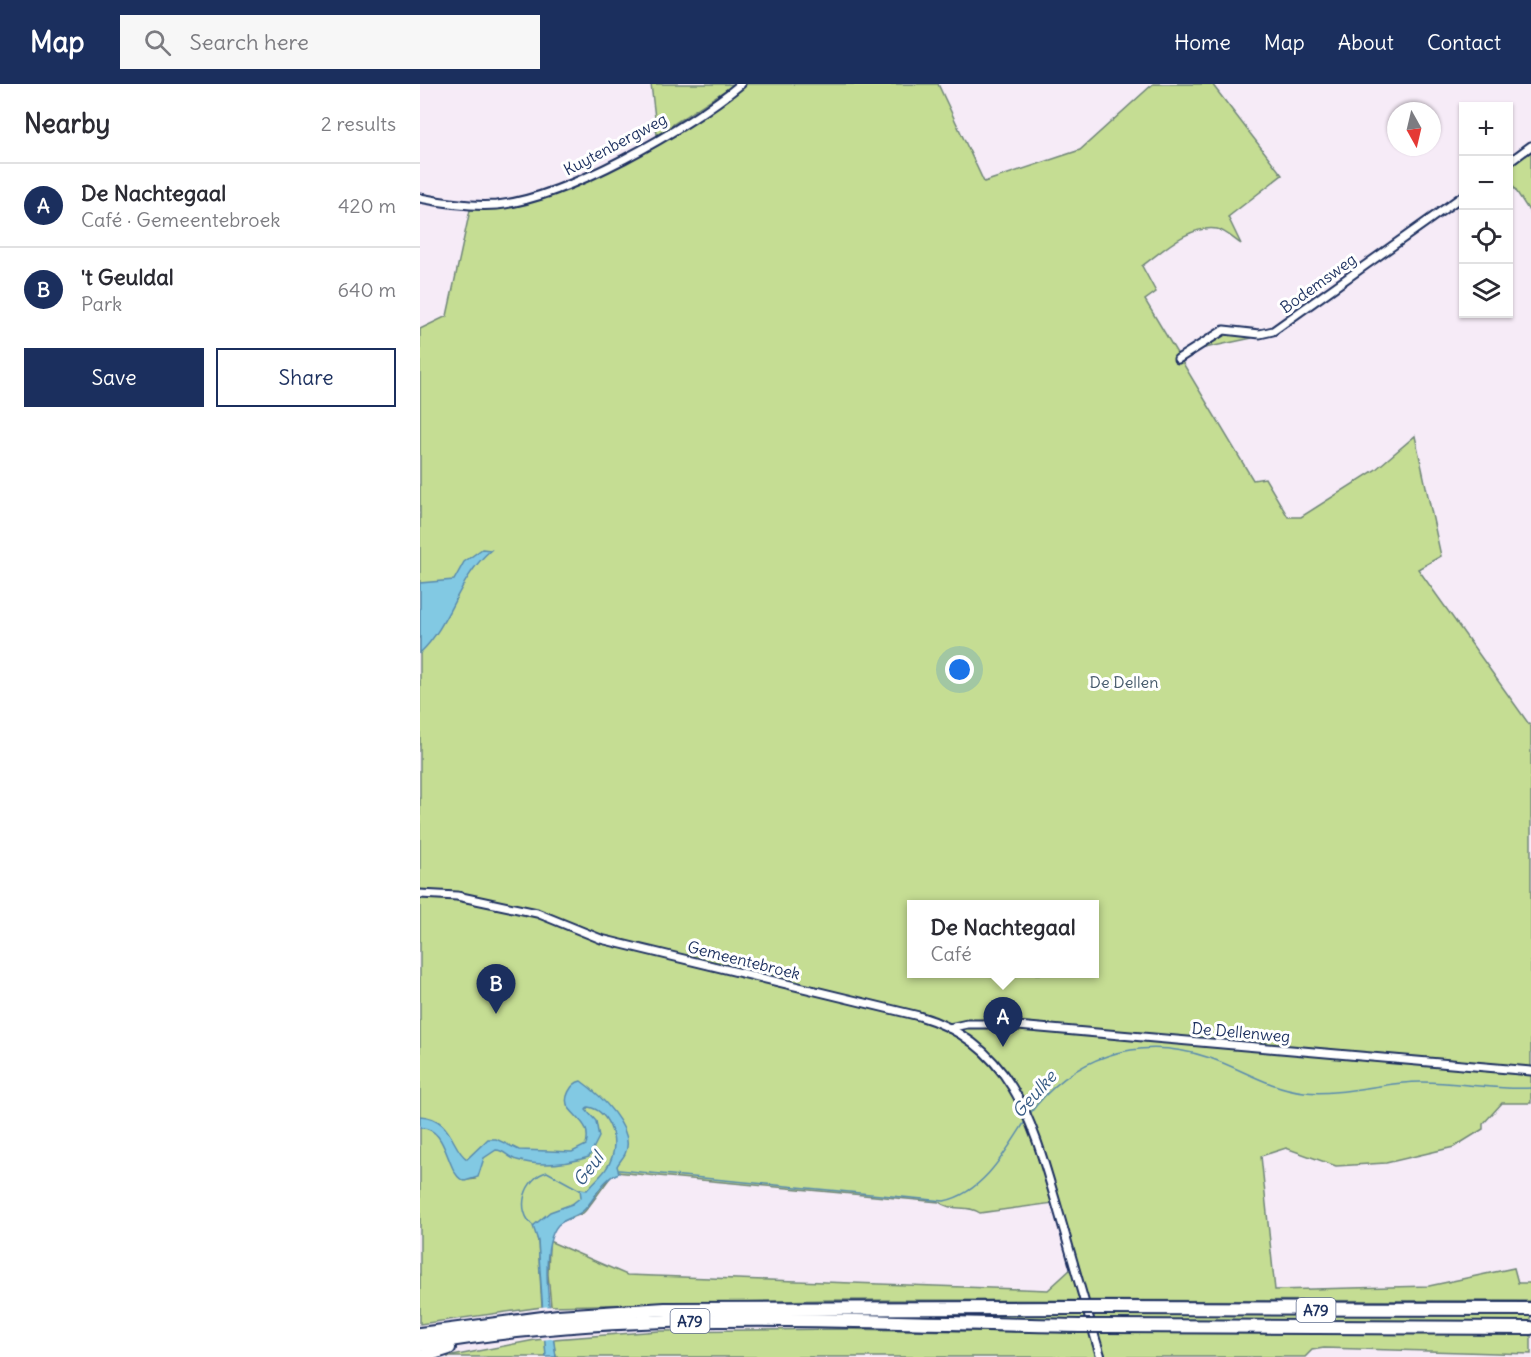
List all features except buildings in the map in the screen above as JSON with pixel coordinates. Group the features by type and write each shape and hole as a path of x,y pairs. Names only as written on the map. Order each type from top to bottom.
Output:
{"highway":[{"name":"A79","path":"420,1332 559,1321 665,1309 755,1307 1531,1309"},
{"name":"A79","path":"559,1321 1531,1328"},
{"name":"A79","path":"421,1357 436,1351 520,1330 537,1323"},
{"name":"A79","path":"420,1346 520,1330"}],"street":[{"name":"Kuytenbergweg","path":"420,198 455,204 498,205 549,191 594,173 639,149 712,107 741,84"},
{"path":"1513,160 1531,146"},
{"name":"Bodemsweg","path":"1178,359 1224,330 1260,334 1273,331 1459,199"},
{"name":"Gemeentebroek","path":"420,894 456,896 537,913 602,939 901,1012 949,1028 972,1042 1010,1082 1026,1111 1101,1357"},
{"name":"De Dellenweg","path":"949,1028 967,1024 994,1024 1531,1071"}],"green space":[{"path":"651,84 735,84 657,135"},
{"name":"De Dellen","path":"742,84 938,84 984,182 1080,150 1153,84 1212,84 1282,175 1228,217 1241,244 1217,229 1196,231 1176,240 1142,266 1156,292 1145,300 1253,480 1265,478 1288,517 1301,517 1375,470 1415,436 1441,556 1418,569 1531,727 1531,1103 1502,1103 1483,1124 1483,1129 1454,1147 1386,1163 1336,1166 1286,1148 1261,1156 1275,1290 1429,1286 1514,1268 1518,1283 1531,1283 1531,1301 830,1300 551,1306 548,1274 549,1246 538,1225 535,1228 538,1241 542,1307 420,1324 420,1128 428,1128 420,1125 420,329 447,316 470,210 507,207 543,198 578,184 647,147","holes":["449,1157 475,1179 469,1180 458,1175","615,1172 939,1202 949,1207 970,1209 980,1213 1053,1203 1072,1268 1048,1290 627,1275 549,1241 554,1228 583,1213"]},
{"path":"1531,146 1531,214 1513,186 1513,159"},
{"path":"1225,333 1252,338 1200,349 1201,346"},
{"path":"667,1312 1531,1313 1531,1323 1272,1323 613,1315"},
{"path":"838,1329 1091,1333 1098,1357 556,1357 553,1339 659,1331"},
{"path":"1098,1333 1531,1334 1531,1354 1324,1348 1312,1350 1305,1357 1104,1357"},
{"path":"545,1339 546,1357 447,1357 535,1340"}],"water":[{"path":"482,549 491,550 470,574 440,628 420,653 420,583 454,580 464,562"},
{"path":"581,1081 597,1094 614,1113 626,1134 627,1144 625,1154 617,1166 619,1173 604,1183 582,1212 558,1225 552,1236 547,1269 549,1308 556,1357 546,1357 538,1241 533,1226 550,1212 572,1204 581,1197 580,1189 587,1190 605,1171 614,1150 610,1126 601,1113 588,1107 586,1110 596,1121 599,1137 589,1157 544,1164 514,1159 496,1150 484,1158 478,1177 465,1181 454,1171 437,1135 420,1128 420,1116 439,1122 467,1159 488,1139 496,1139 519,1150 572,1152 586,1145 587,1138 585,1128 567,1104 567,1096 571,1088"}],"pier":[{"path":"554,1306 556,1338 542,1340 539,1307"}],"waterway":[{"name":"Geulke","path":"1028,1116 1045,1095 1065,1078 1086,1065 1132,1050 1157,1048 1183,1051 1210,1058 1279,1087 1304,1092 1348,1091 1422,1082 1531,1088"},
{"name":"Geulke","path":"619,1170 944,1201 958,1196 982,1180 1002,1157 1026,1120"},
{"name":"Geul","path":"534,1226 524,1212 524,1204 528,1187 539,1175 547,1172 580,1190"}],"place":[{"name":"'t Geuldal","path":"496,1014"},
{"name":"De Nachtegaal","path":"1003,1047"}]}
